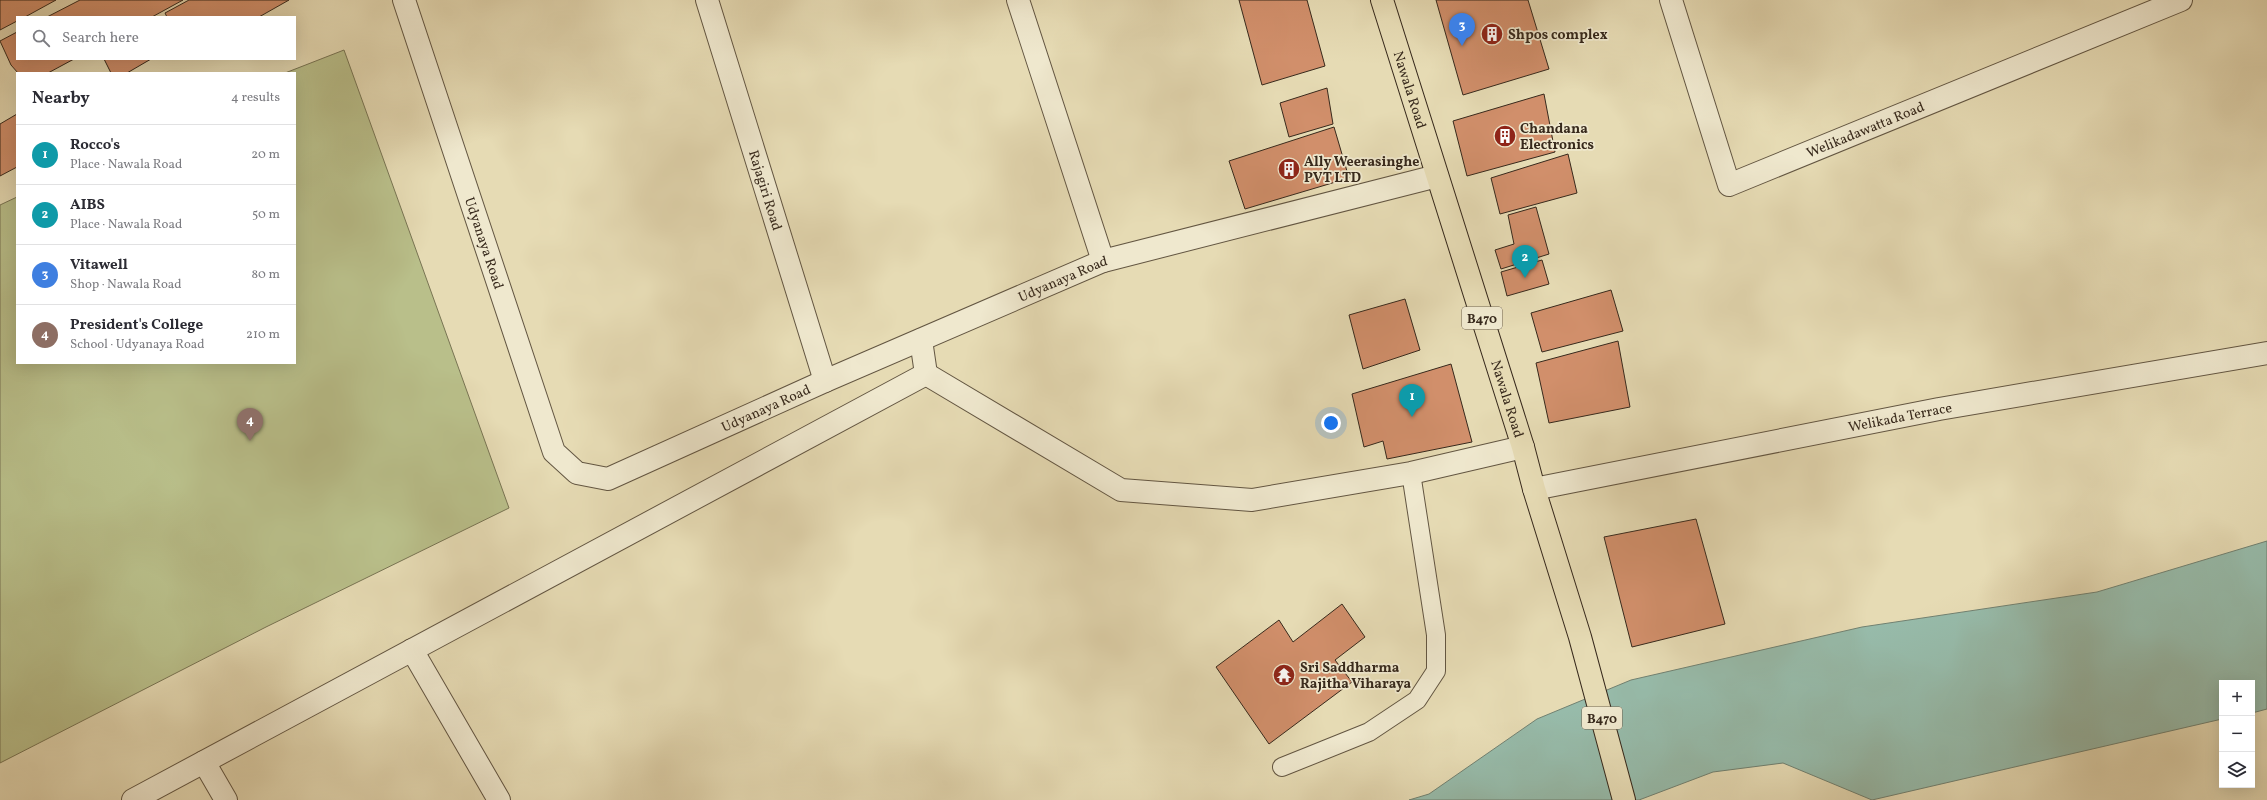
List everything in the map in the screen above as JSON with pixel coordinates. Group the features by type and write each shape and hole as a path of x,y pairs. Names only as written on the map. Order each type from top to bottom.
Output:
{"main road":[{"name":"Nawala Road","path":"1382,0 1523,447 1534,489 1580,637 1624,800"}],"street":[{"name":"Udyanaya Road","path":"404,0 554,452 577,473 608,479 825,381 1103,261 1437,176"},
{"name":"Rajagiri Road","path":"707,0 825,381"},
{"path":"1018,0 1103,261"},
{"name":"Welikadawatta Road","path":"1671,0 1729,185 2181,0"},
{"path":"921,340 926,374"},
{"name":"Welikada Terrace","path":"1534,489 1939,409 2267,353"},
{"path":"926,374 1121,490 1252,500 1411,473 1523,447"},
{"path":"133,800 926,374"},
{"path":"412,650 499,800"},
{"path":"204,762 226,800"}],"lane":[{"path":"1282,767 1369,732 1418,700 1436,671 1436,635 1411,473"}],"green space":[{"path":"344,50 509,508 266,627 0,763 0,205 16,197 16,364 296,364 296,72 288,72"}],"shaded area":[{"path":"2267,541 2267,709 2255,712 2255,680 2219,680 2219,720 1872,800 1783,763 1713,772 1639,800 1409,800 1429,794 1537,719 1631,680 1862,627 2097,592"}],"building":[{"path":"0,0 56,0 27,16 16,16 16,22 0,30"},
{"path":"80,0 183,0 154,16 49,16"},
{"path":"189,0 289,0 261,16 166,16 165,13"},
{"path":"1239,0 1307,0 1325,66 1262,85"},
{"name":"Shpos complex","path":"1436,0 1528,0 1549,69 1463,95"},
{"path":"16,33 16,60 72,60 50,72 17,72 11,65 0,41"},
{"path":"104,60 149,60 129,72 110,72"},
{"path":"1327,88 1333,124 1289,137 1280,103"},
{"name":"Chandana Electronics","path":"1544,94 1555,152 1467,176 1453,121"},
{"path":"16,115 16,168 0,176 0,124"},
{"name":"Ally Weerasinghe PVT LTD","path":"1334,127 1349,178 1245,209 1229,161"},
{"path":"1568,154 1577,193 1500,214 1491,178"},
{"path":"1536,207 1549,254 1501,269 1495,250 1514,244 1508,215"},
{"path":"1542,260 1549,284 1507,296 1501,272"},
{"path":"1611,290 1623,331 1542,352 1531,313"},
{"path":"1405,299 1420,350 1363,369 1349,315"},
{"path":"1618,341 1630,407 1549,423 1536,363"},
{"path":"1451,364 1472,442 1387,459 1383,441 1364,447 1352,394"},
{"path":"1696,519 1725,624 1632,647 1604,537"},
{"name":"Sri Saddharma Rajitha Viharaya","path":"1342,604 1365,637 1335,660 1352,682 1269,744 1216,667 1279,620 1293,642"}],"place":[{"name":"Shpos complex","path":"1492,34"},
{"name":"Vitawell","path":"1462,46"},
{"name":"Chandana Electronics","path":"1505,136"},
{"name":"Ally Weerasinghe PVT LTD","path":"1289,169"},
{"name":"AIBS","path":"1525,278"},
{"name":"Rocco's","path":"1412,417"},
{"name":"President's College","path":"250,441"},
{"name":"Sri Saddharma Rajitha Viharaya","path":"1284,675"}]}
